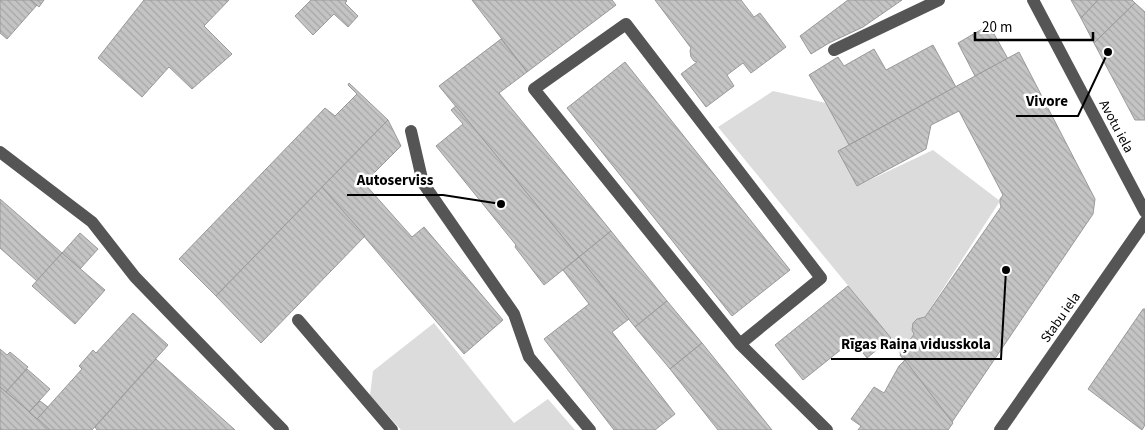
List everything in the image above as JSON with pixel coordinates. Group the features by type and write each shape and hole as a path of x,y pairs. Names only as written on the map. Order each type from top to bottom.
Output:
{"street":[{"path":"834,50 939,0"},
{"name":"Avotu iela","path":"1033,0 1145,212"},
{"path":"740,344 821,278 626,24 534,89 740,344 828,430"},
{"path":"411,131 423,183 514,314 530,357 590,430"},
{"path":"0,152 92,222 136,277 283,430"},
{"name":"Stabu iela","path":"1000,430 1145,222"},
{"path":"298,320 392,430"}],"shaded area":[{"path":"773,91 826,103 849,145 838,151 857,186 933,150 1000,201 900,355 891,338 718,127"},
{"path":"434,323 514,423 548,399 575,430 401,430 370,395 373,371"}],"building":[{"path":"0,0 31,0 37,5 7,39 0,33"},
{"path":"31,0 44,0 39,7"},
{"path":"144,0 229,0 204,26 232,54 192,89 169,67 142,97 98,58"},
{"path":"311,0 346,0 345,3 358,16 348,27 334,14 313,35 295,16"},
{"path":"472,0 612,0 616,5 527,72"},
{"path":"655,0 741,0 754,17 760,13 786,47 751,73 743,63 727,75 734,86 706,107 681,74 697,62 691,57 691,48"},
{"path":"848,0 902,0 863,27 811,54 800,36"},
{"path":"1071,0 1098,0 1081,18"},
{"path":"1098,0 1132,0 1135,3 1094,43 1081,18"},
{"path":"1135,3 1145,12 1145,120 1135,120 1094,43"},
{"path":"989,25 1008,59 975,76 958,43"},
{"path":"501,39 527,72 499,93 611,231 579,257 439,86"},
{"path":"933,45 956,87 849,145 809,75 838,57 844,66 874,49 886,70"},
{"path":"1019,52 1095,199 1093,214 952,422 900,355 914,334 912,330 913,323 917,319 925,317 1001,207 1000,199 1003,195 959,111 931,125 926,149 857,186 838,151"},
{"path":"625,62 790,270 732,316 567,108"},
{"path":"349,83 388,120 216,296 179,259 325,108 335,116 357,94 348,85"},
{"path":"456,106 579,257 544,285 515,247 516,245 436,146 463,124 451,110"},
{"path":"388,120 401,146 364,183 412,237 424,227 503,320 464,354 322,187"},
{"path":"322,187 365,236 261,343 216,296"},
{"path":"0,199 62,253 37,281 0,248"},
{"path":"611,231 667,301 635,327 579,257"},
{"path":"80,233 98,249 80,269 62,253"},
{"path":"62,253 105,290 75,324 32,286"},
{"path":"579,257 629,319 612,332 675,414 655,430 614,430 544,339 589,304 563,270"},
{"path":"848,286 891,338 867,358 853,340 803,380 775,345"},
{"path":"667,301 702,343 670,369 635,327"},
{"path":"1143,309 1145,309 1145,425 1142,430 1088,389"},
{"path":"133,313 168,345 92,430 50,430 37,419 82,369 79,366 93,350 96,353"},
{"path":"702,343 772,430 718,430 670,369"},
{"path":"0,349 7,355 10,352 28,367 6,392 0,387"},
{"path":"156,359 235,430 97,430 95,427"},
{"path":"905,360 953,423 948,430 858,430 861,426 851,419 874,387 884,393 899,366"},
{"path":"27,369 50,389 29,412 6,392"},
{"path":"0,387 38,419 50,430 0,430"},
{"path":"40,401 48,407 37,419 29,412"}],"place":[{"name":"Vivore","path":"1108,52"},
{"name":"Autoserviss","path":"501,204"},
{"name":"Rīgas Raiņa vidusskola","path":"1006,270"}]}
